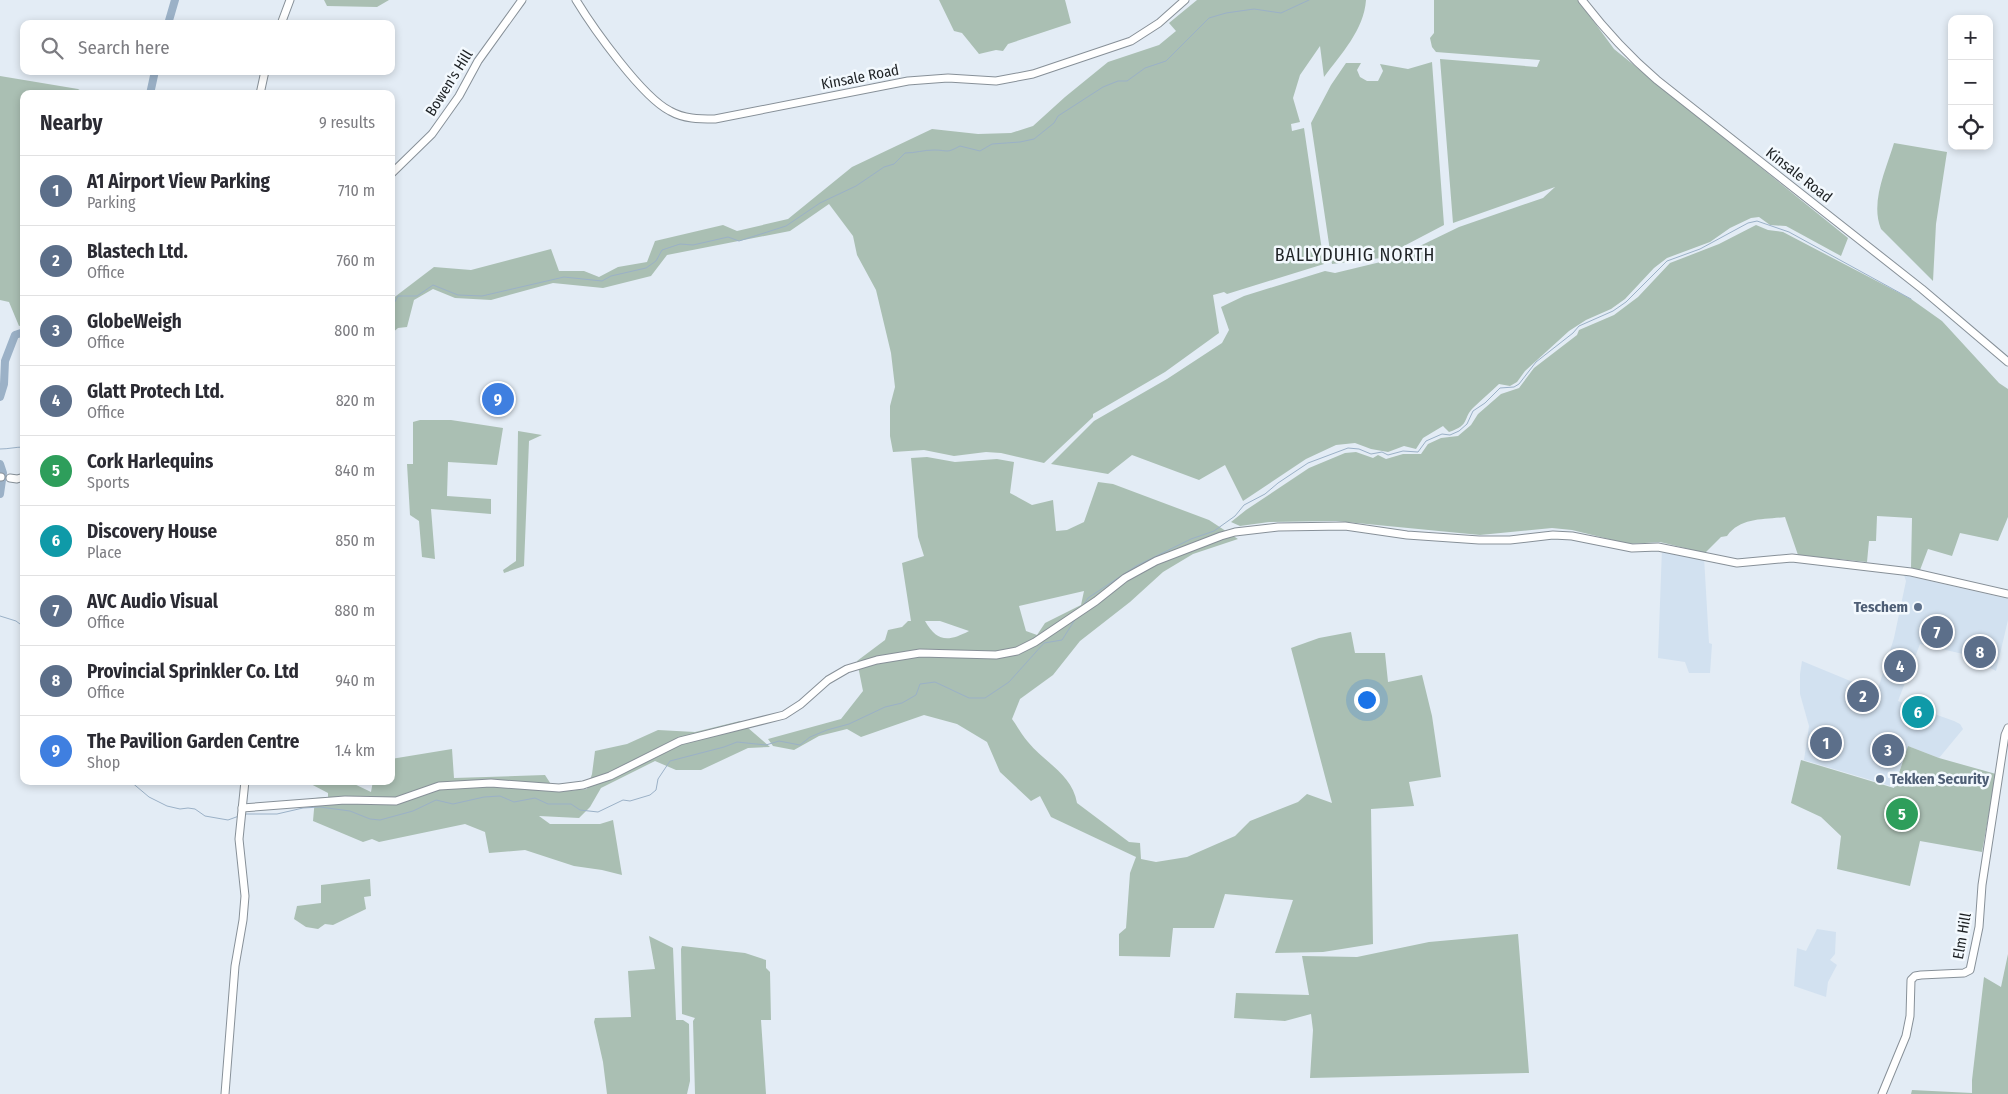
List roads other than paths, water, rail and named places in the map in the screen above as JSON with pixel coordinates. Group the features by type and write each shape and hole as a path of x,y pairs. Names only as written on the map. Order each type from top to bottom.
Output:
{"street":[{"path":"282,20 290,0"},
{"name":"Bowen's Hill","path":"395,170 432,134 459,96 478,62 522,0"},
{"name":"Kinsale Road","path":"576,0 607,45 652,98 676,114 692,119 704,119 724,117 914,80 948,78 996,81 1033,74 1131,41 1141,36 1186,0"},
{"name":"Kinsale Road","path":"1582,0 1607,32 1633,60 1922,289 2008,362"},
{"path":"261,90 264,75"},
{"path":"10,478 20,478"},
{"path":"242,813 345,800 396,801 429,789 448,786 491,783 558,788 583,785 610,776 680,741 784,715 801,704 837,673 847,669 877,660 920,653 982,655 1008,653 1030,645 1079,613 1119,582 1141,568 1190,546 1235,532 1292,526 1345,526 1407,534 1495,541 1553,535 1572,536 1632,548 1658,547 1736,563 1792,558 1911,572 2008,594"},
{"name":"Elm Hill","path":"1882,1094 1906,1036 1910,1016 1911,980 1915,976 1964,973 1970,970 1979,926 1986,862 2005,736 2008,728"},
{"path":"225,1094 235,966 245,896 238,839 245,785"}],"waterway":[{"path":"169,20 175,0"},
{"path":"395,302 398,296 417,296 433,285 458,295 482,296 564,277 602,281 611,276 646,268 656,261 662,250 680,244 693,245 728,237 739,241 786,226 820,203 856,186 884,167 894,164 905,153 930,150 949,151 960,146 980,151 992,144 1034,139 1054,123 1058,116 1103,87 1118,81 1127,81 1145,68 1166,61 1209,18 1226,13 1254,9 1281,13 1309,0"},
{"path":"151,90 154,75"},
{"path":"1083,606 1088,598 1136,566 1191,539 1214,531 1235,516 1244,505 1265,494 1308,463 1348,448 1359,449 1371,454 1382,452 1388,455 1403,451 1418,452 1426,441 1442,434 1450,435 1459,431 1467,424 1473,411 1485,403 1500,388 1514,387 1519,384 1536,362 1573,333 1579,326 1613,311 1626,302 1667,261 1700,249 1748,223 1757,221 1789,232 1911,299"},
{"path":"0,397 4,384 5,361 15,335 20,333"},
{"path":"0,449 20,447"},
{"path":"0,464 3,473 0,494"},
{"path":"0,616 20,624"},
{"path":"245,814 277,814 303,808 320,807 350,811 370,819 380,820 413,811 436,800 453,804 484,797 500,796 514,802 535,798 548,804 571,804 580,810 598,812 623,800 630,801 650,795 656,790 658,779 670,761 737,742 766,745 779,741 800,745 810,737 849,724 885,707 902,703 916,695 920,684 935,682 969,698 985,698 1009,682 1044,643 1062,640 1076,618"},
{"path":"135,785 149,797 167,806 180,809 195,809 205,816 228,820 239,816"}],"place":[{"name":"The Pavilion Garden Centre","path":"498,399"},
{"name":"Teschem","path":"1918,607"},
{"name":"AVC Audio Visual","path":"1937,632"},
{"name":"Provincial Sprinkler Co. Ltd","path":"1980,652"},
{"name":"Glatt Protech Ltd.","path":"1900,666"},
{"name":"Blastech Ltd.","path":"1863,696"},
{"name":"Discovery House","path":"1918,712"},
{"name":"A1 Airport View Parking","path":"1826,743"},
{"name":"GlobeWeigh","path":"1888,750"},
{"name":"Tekken Security","path":"1880,779"},
{"name":"Cork Harlequins","path":"1902,814"}],"district":[{"name":"BALLYDUHIG NORTH","path":"1355,255"}]}
